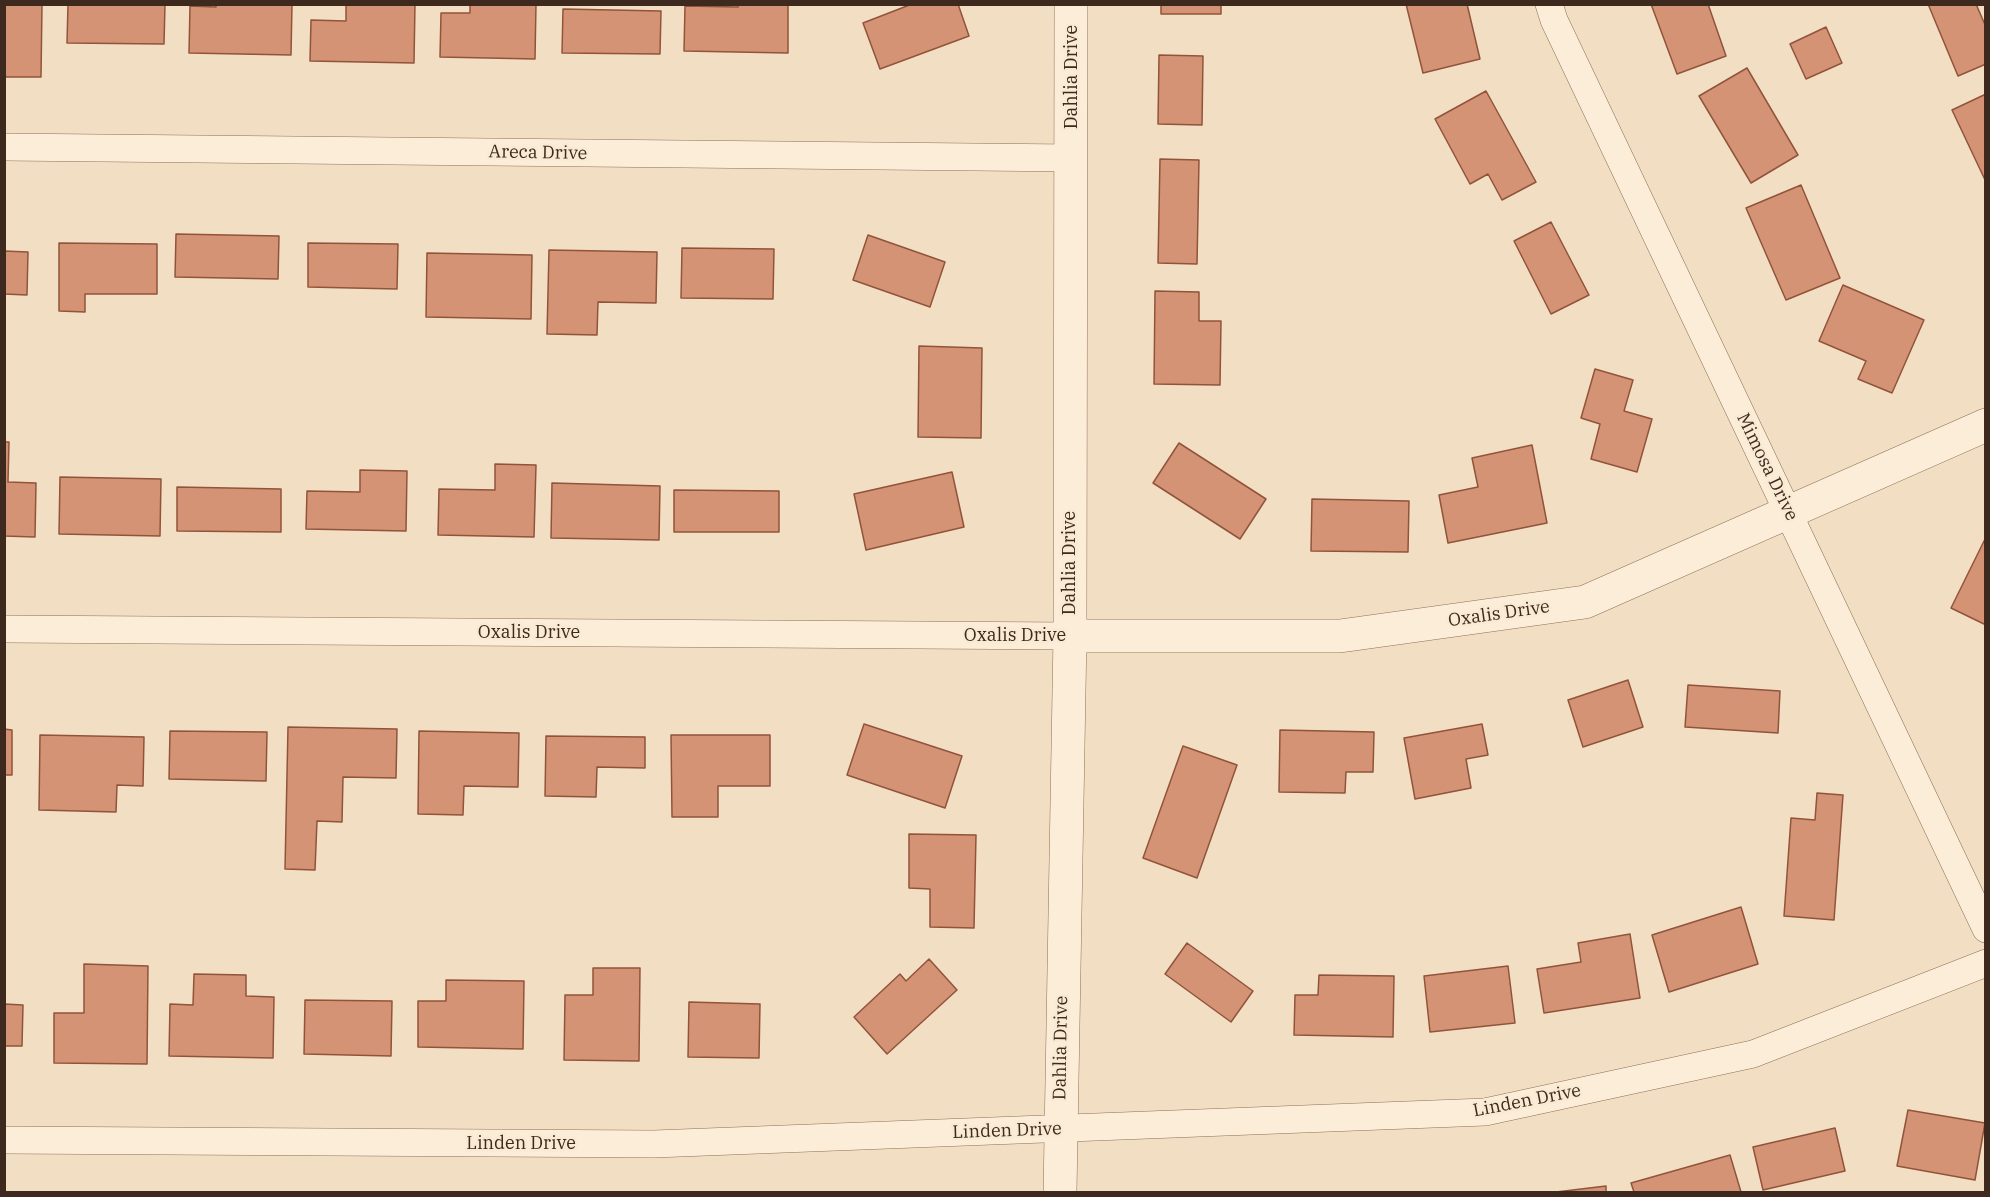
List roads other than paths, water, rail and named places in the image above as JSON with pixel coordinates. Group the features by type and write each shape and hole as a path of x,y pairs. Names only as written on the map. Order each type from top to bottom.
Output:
{"street":[{"name":"Dahlia Drive","path":"1060,1192 1070,636 1071,4"},
{"name":"Mimosa Drive","path":"1549,4 1559,31 1986,929"},
{"name":"Areca Drive","path":"4,147 1072,159"},
{"name":"Oxalis Drive","path":"4,629 1340,636 1585,602 1986,425"},
{"name":"Linden Drive","path":"4,1140 654,1144 1485,1112 1753,1054 1986,963"}]}
